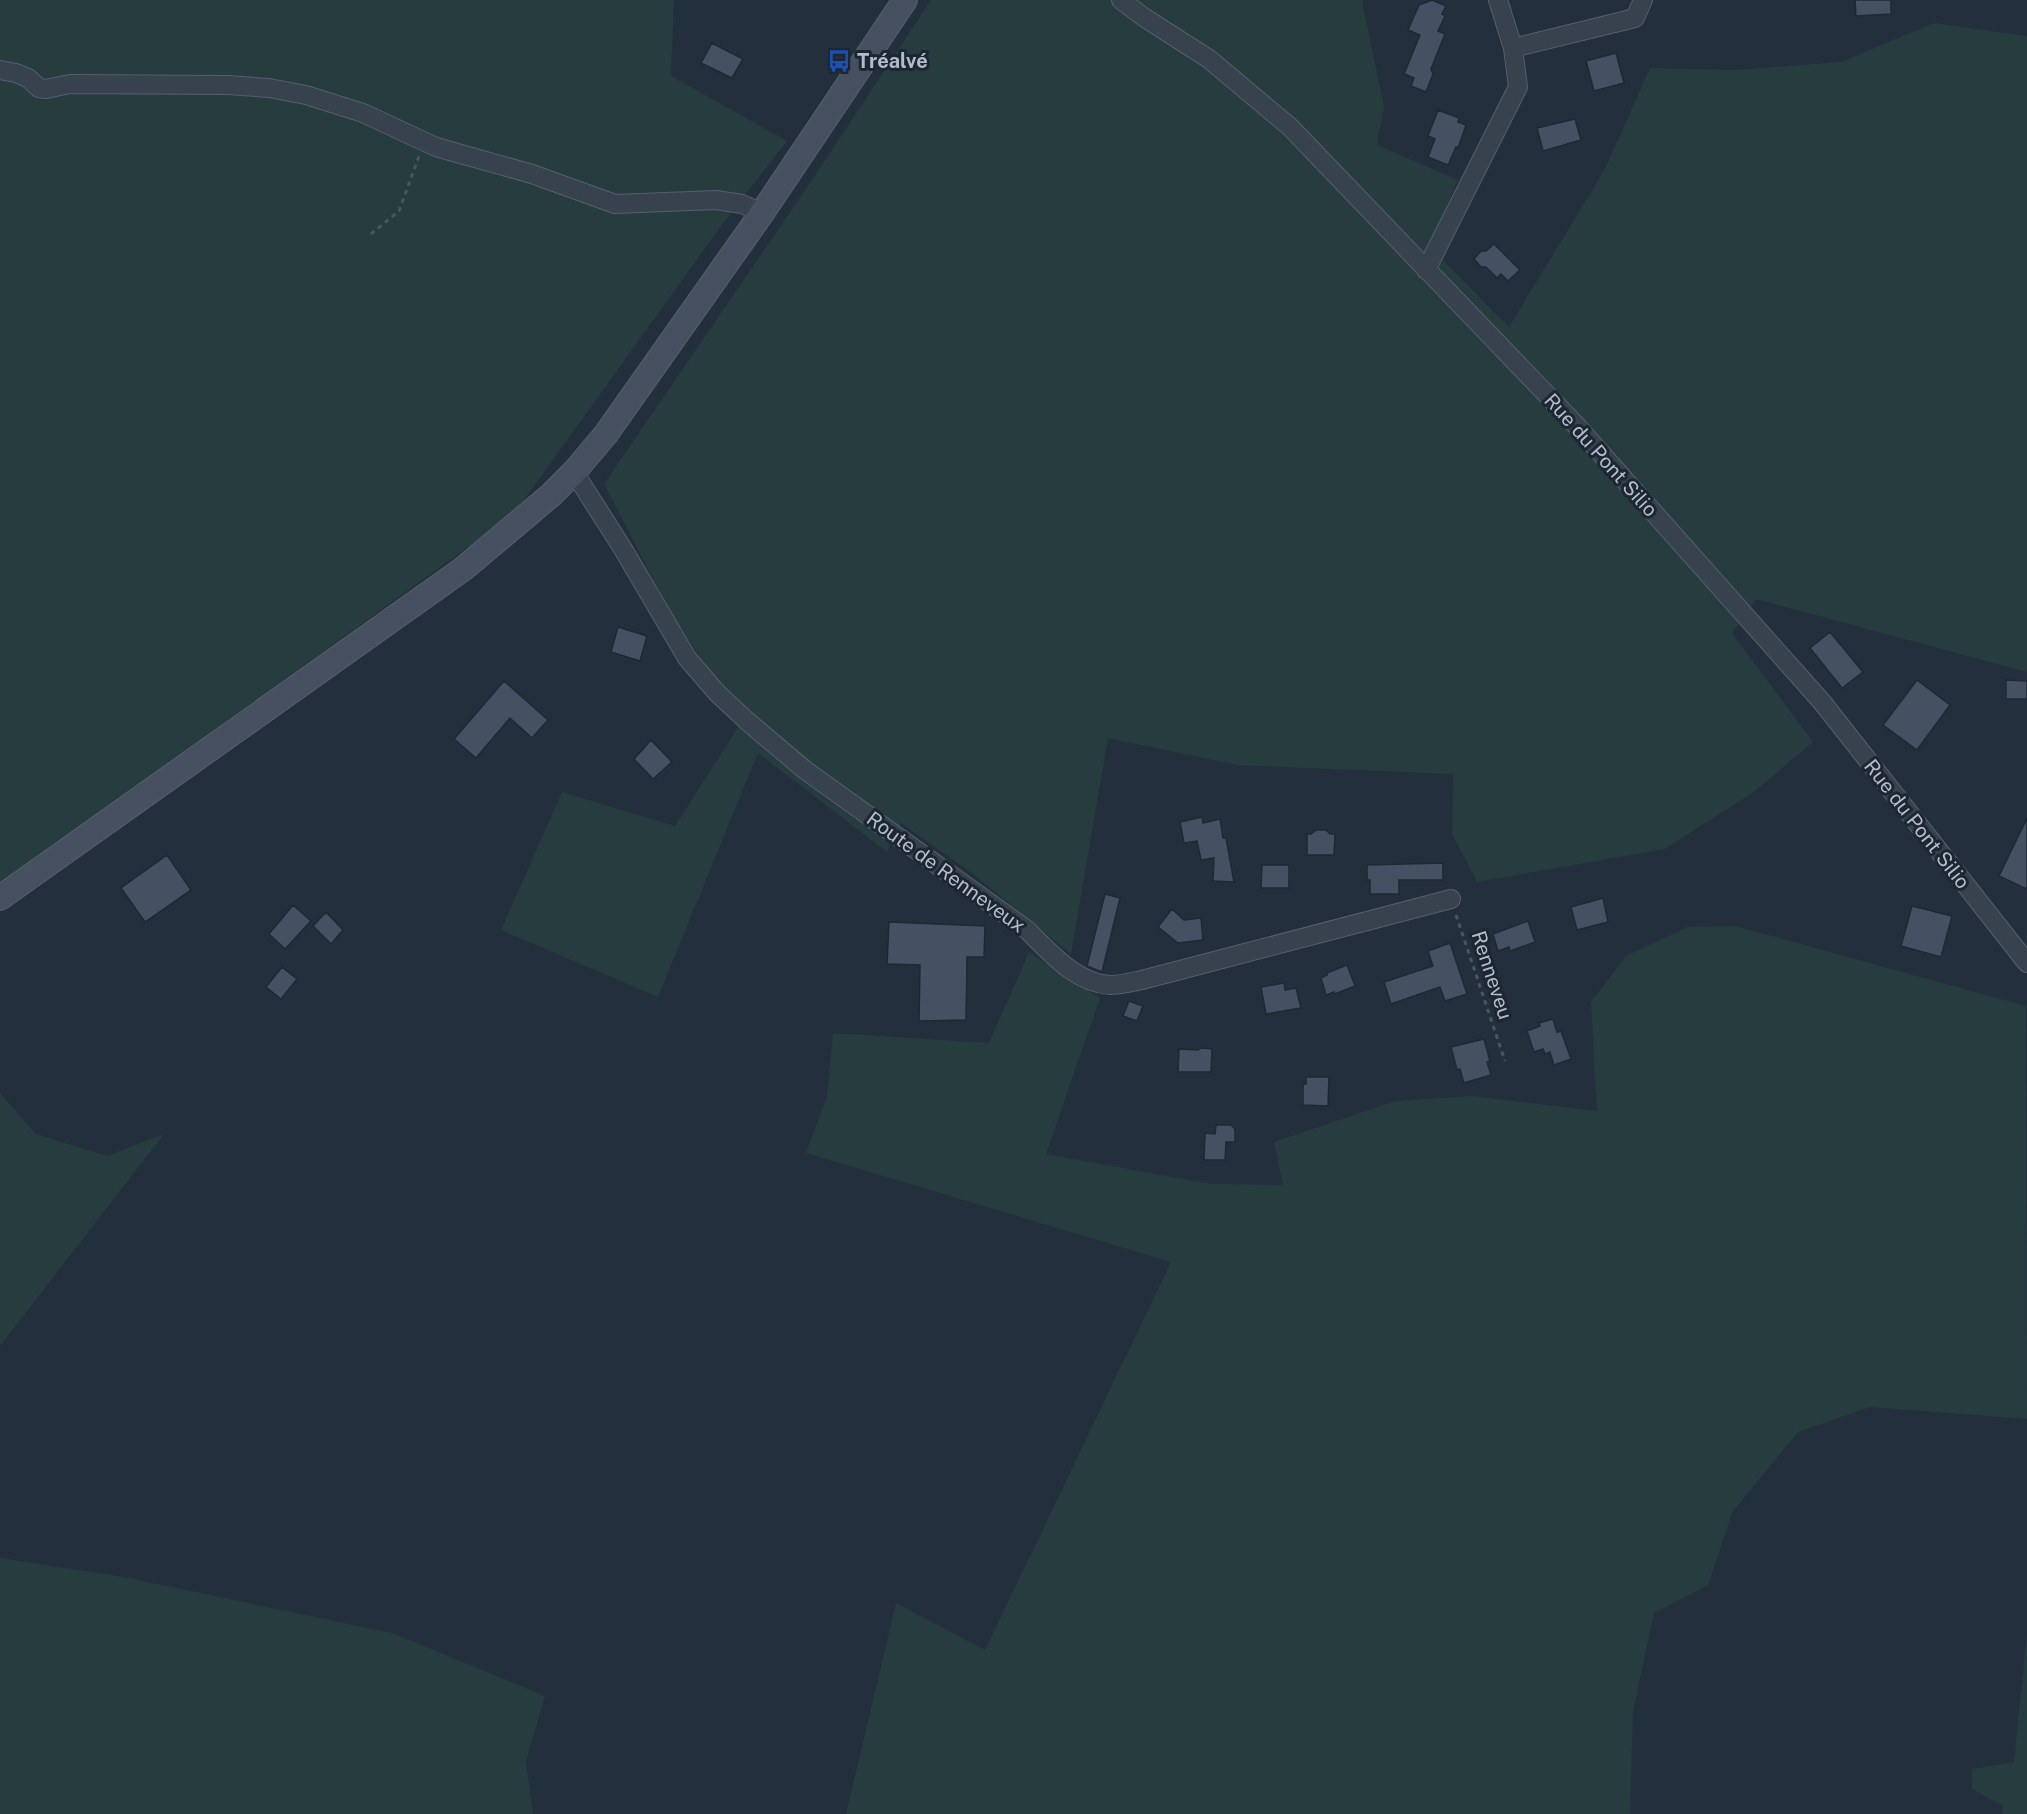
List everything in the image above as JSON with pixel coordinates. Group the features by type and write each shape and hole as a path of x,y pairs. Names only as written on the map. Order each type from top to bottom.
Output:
{"main road":[{"path":"0,898 463,569 510,531 574,472 606,434 762,213 905,0"}],"street":[{"name":"Rue du Pont Silio","path":"1121,0 1209,59 1290,127 1575,424 1822,702 2027,963"},
{"path":"1426,270 1518,87 1513,48 1498,0"},
{"path":"1513,48 1635,18 1643,0"},
{"path":"0,70 16,73 28,78 39,88 46,89 70,84 228,85 269,88 363,113 424,142 532,174 615,204 716,200 742,204 762,213"},
{"name":"Route de Renneveux","path":"574,472 623,549 687,658 717,693 805,770 1026,929 1083,980 1110,985 1142,980 1451,899"}],"path":[{"path":"371,234 399,211 424,142"},
{"name":"Renneveu","path":"1451,899 1504,1061"}],"green space":[{"path":"0,0 674,0 671,76 787,141 721,226 514,514 0,884"},
{"path":"931,0 1363,0 1384,106 1377,145 1458,180 1429,246 1509,327 1605,169 1650,68 1733,70 1841,62 1934,23 2027,36 2027,672 1756,599 1732,633 1813,742 1755,791 1665,849 1477,882 1452,834 1453,774 1237,765 1108,738 1071,954 972,873 901,823 887,852 758,753 658,997 501,930 562,792 675,826 747,713 708,670 668,608 604,484 810,183"},
{"path":"1735,926 2026,1006 2027,1419 1870,1407 1798,1432 1733,1511 1708,1585 1654,1613 1633,1712 1630,1814 846,1814 896,1603 985,1650 1171,1262 806,1153 827,1096 833,1033 989,1043 1029,952 1100,998 1046,1154 1211,1184 1283,1185 1274,1142 1396,1101 1471,1096 1597,1111 1591,1002 1626,956 1688,927"},
{"path":"0,1093 36,1134 107,1156 164,1134 0,1346"},
{"path":"0,1558 124,1577 392,1633 545,1696 526,1761 533,1814 0,1814"},
{"path":"2027,1632 2027,1814 2002,1814 2003,1806 1972,1789 1972,1769 2014,1762"}],"building":[{"path":"1432,0 1446,6 1442,14 1445,16 1438,31 1445,34 1431,69 1433,74 1426,92 1411,86 1414,78 1404,74 1420,35 1408,30 1419,5"},
{"path":"1855,0 1891,0 1891,14 1856,16"},
{"path":"712,43 743,59 732,78 701,63"},
{"path":"1616,53 1624,83 1594,91 1586,61"},
{"path":"1438,110 1459,118 1458,122 1466,125 1458,148 1456,147 1448,165 1428,157 1435,139 1428,136"},
{"path":"1575,119 1581,140 1543,151 1537,128"},
{"path":"1494,244 1520,270 1508,281 1501,274 1497,278 1474,259 1481,251 1486,251"},
{"path":"618,627 647,636 640,661 611,652"},
{"path":"1830,632 1863,672 1842,688 1810,648"},
{"path":"1917,680 1950,705 1917,750 1883,725"},
{"path":"2006,680 2027,681 2027,699 2006,699"},
{"path":"504,681 548,720 532,738 510,718 476,758 454,739"},
{"path":"651,740 672,762 653,779 634,759"},
{"path":"1202,817 1203,823 1220,819 1234,882 1213,881 1214,858 1201,860 1197,841 1184,843 1180,822"},
{"path":"2027,818 2027,889 1999,876"},
{"path":"1316,830 1326,830 1330,834 1335,834 1334,855 1307,855 1307,834"},
{"path":"167,855 191,890 145,922 121,888"},
{"path":"1443,863 1443,880 1399,880 1399,894 1370,894 1367,865"},
{"path":"1262,865 1289,865 1289,888 1261,888"},
{"path":"1105,894 1120,898 1102,972 1087,966"},
{"path":"1603,898 1608,922 1577,930 1571,907"},
{"path":"293,905 311,921 285,949 269,934"},
{"path":"1912,906 1952,916 1941,957 1901,946"},
{"path":"1172,909 1184,920 1201,918 1203,940 1178,943 1158,927"},
{"path":"326,912 343,930 331,944 313,926"},
{"path":"1528,921 1535,942 1510,951 1509,947 1498,951 1493,934"},
{"path":"889,922 985,926 984,957 967,957 966,1020 919,1021 920,965 887,964"},
{"path":"1450,943 1467,994 1445,1001 1440,987 1391,1004 1384,982 1433,966 1428,951"},
{"path":"1347,965 1355,986 1326,995 1321,978"},
{"path":"282,967 297,979 281,999 266,987"},
{"path":"1284,983 1285,990 1296,988 1301,1008 1266,1014 1261,987"},
{"path":"1129,1001 1143,1006 1137,1021 1123,1016"},
{"path":"1553,1019 1557,1032 1561,1031 1571,1059 1554,1065 1550,1052 1545,1054 1543,1049 1534,1052 1527,1031 1540,1026 1539,1023"},
{"path":"1484,1039 1491,1075 1464,1083 1460,1069 1457,1070 1451,1047"},
{"path":"1179,1049 1198,1050 1212,1049 1211,1072 1178,1072"},
{"path":"1306,1077 1329,1077 1328,1106 1303,1105 1303,1084 1306,1084"},
{"path":"1216,1125 1231,1125 1235,1129 1235,1142 1226,1142 1225,1160 1204,1160 1205,1133 1215,1134"}],"place":[{"name":"Tréalvé","path":"839,61"}]}
